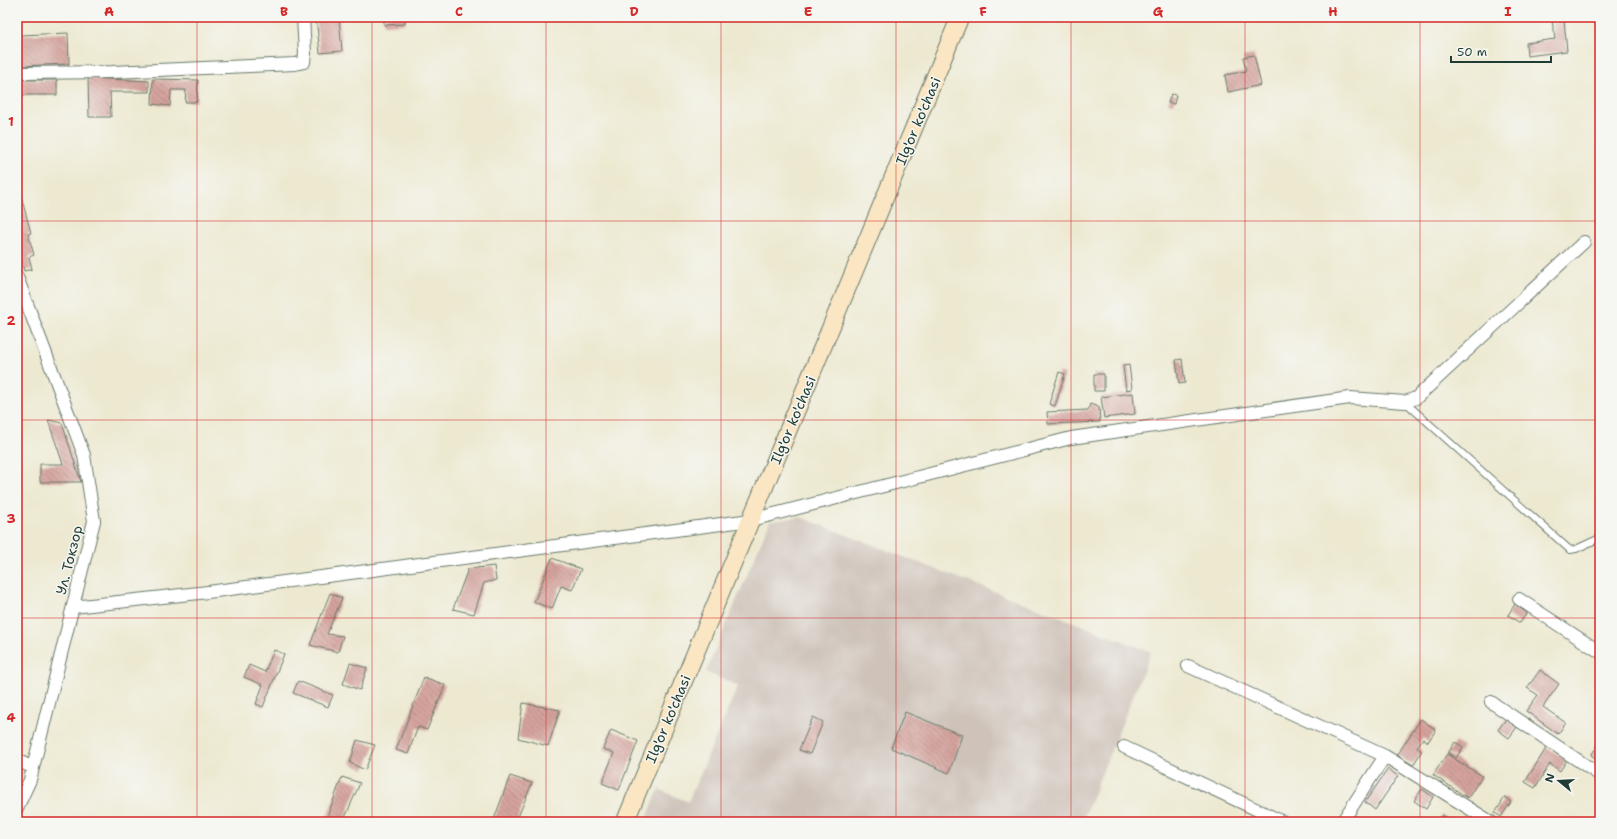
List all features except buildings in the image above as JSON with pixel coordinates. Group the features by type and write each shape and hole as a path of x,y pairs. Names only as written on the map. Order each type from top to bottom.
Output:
{"street":[{"path":"17,72 112,72 295,64 304,62 303,17"},
{"name":"Ilg'or ko'chasi","path":"624,822 960,17"},
{"path":"73,607 216,591 751,520 1071,438 1350,398 1405,402 1416,398 1584,242"},
{"name":"Ул. Токзор","path":"17,277 84,455 94,521 30,780 17,808"},
{"path":"1519,599 1600,652"},
{"path":"1188,666 1385,756 1491,822"},
{"path":"1491,702 1600,775"},
{"path":"1124,747 1283,822"},
{"path":"1342,822 1385,756"},
{"path":"17,760 33,768"}],"lane":[{"path":"1405,402 1570,550 1599,540"}],"shaded area":[{"path":"800,517 1151,652 1082,822 645,822 659,789 688,802 738,686 706,672 770,521"}]}
